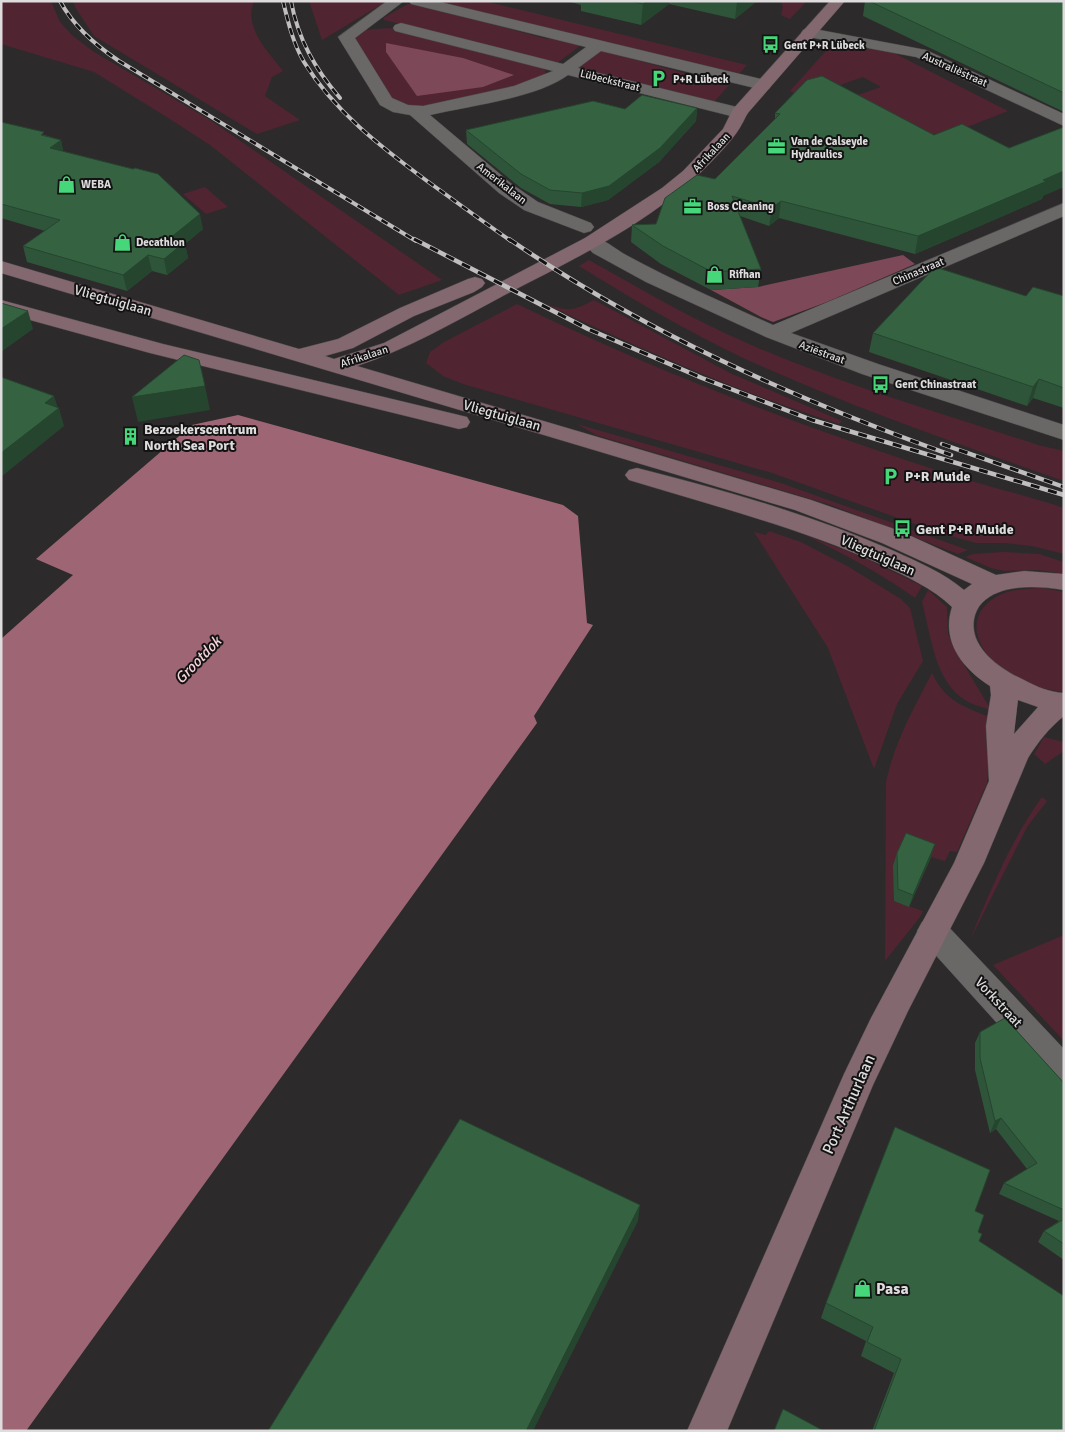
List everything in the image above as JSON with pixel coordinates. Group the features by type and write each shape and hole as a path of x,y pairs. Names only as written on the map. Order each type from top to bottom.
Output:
{"main road":[{"name":"Afrikalaan","path":"334,366 383,351 588,235 690,154 716,127 740,113 838,1"},
{"name":"Afrikalaan","path":"334,366 356,337 407,312 456,293 541,251 588,235"},
{"name":"Vliegtuiglaan","path":"1,267 803,505 891,537 994,584"},
{"name":"Vliegtuiglaan","path":"1,306 156,349 474,426 814,528 854,543 927,577 955,594 965,605"},
{"path":"34,316 65,315 136,334 266,361 303,366 334,366 334,375 344,393"},
{"path":"286,351 318,352 338,346 356,337"},
{"path":"383,351 399,385"},
{"path":"965,605 979,592 994,584 1015,579 1038,578 1064,582"},
{"name":"Port Arthurlaan","path":"965,605 962,618 962,634 969,652 983,668 1004,683 1031,695 1063,703"},
{"name":"Port Arthurlaan","path":"1003,783 1000,726 1005,695 1004,683"},
{"name":"Port Arthurlaan","path":"707,1431 855,1086 890,1011 970,861 1003,783 1028,733 1053,709 1063,703"}],"street":[{"path":"397,1 346,37 386,101 392,106 423,111 520,90 555,77 567,70"},
{"path":"416,1 763,85"},
{"path":"401,28 567,70"},
{"name":"Australiëstraat","path":"809,33 920,53 1064,121"},
{"name":"Lübeckstraat","path":"567,70 597,46"},
{"name":"Lübeckstraat","path":"567,70 740,113"},
{"name":"Amerikalaan","path":"415,111 506,189 531,206 588,235"},
{"name":"Chinastraat","path":"772,333 1064,209"},
{"name":"Aziëstraat","path":"588,235 600,249 653,278 772,333 870,369 1064,433"},
{"name":"Vorkstraat","path":"933,931 1064,1073"}],"shaded area":[{"path":"1,1 51,1 60,22 73,36 94,52 210,120 442,280 399,295 210,145 165,116 94,72 1,44"},
{"path":"73,1 254,1 251,11 254,30 264,47 283,71 272,77 265,96 300,120 257,134 94,36"},
{"path":"309,1 387,1 322,40"},
{"path":"425,1 484,1 747,65 738,75"},
{"path":"781,1 807,1 790,19 781,15 783,7"},
{"path":"414,3 547,39 550,37 581,45 556,64 529,55 384,20 383,18 408,4"},
{"path":"389,28 545,67 545,74 530,84 419,108 395,104 353,38 364,30"},
{"path":"386,43 463,58 514,75 483,87 417,96 386,52"},
{"path":"833,43 894,53 1008,111 942,137 838,102 881,87 863,77 803,98 790,91"},
{"path":"600,50 691,75 701,74 731,83 712,104 576,69"},
{"path":"205,187 228,207 206,214 183,194"},
{"path":"903,255 915,264 827,302 773,322 711,290 758,287"},
{"path":"589,260 702,322 776,356 887,396 1038,445 1064,451 1064,481 861,407 741,357 659,314 579,266"},
{"path":"594,300 730,373 842,421 839,424 801,412 727,384 545,304 570,309 580,307"},
{"path":"517,304 625,353 790,419 902,459 1064,508 1064,554 1032,546 976,543 940,533 772,473 463,384 443,376 426,363 430,352 444,342"},
{"path":"577,424 781,483 968,550 958,554 831,505 596,435"},
{"path":"769,531 801,542 849,567 901,599 910,608 923,661 897,704 874,769 828,648 754,532 766,535"},
{"path":"804,535 861,556 922,586 915,598 861,564"},
{"path":"1003,552 1039,554 1064,562 1064,574 1039,570 1005,571 991,568 965,557 973,554"},
{"path":"1041,588 1064,592 1064,692 1030,685 1012,677 992,660 984,650 979,639 978,617 984,607 996,597 1006,592"},
{"path":"928,590 947,607 948,634 954,648 991,710 965,700 946,681 935,656 922,602"},
{"path":"932,673 937,683 949,697 964,706 992,718 987,783 957,852 950,851 945,861 931,857 894,901 923,911 885,961 886,782 899,740"},
{"path":"1044,737 1064,742 1064,751 1045,764 1034,754"},
{"path":"1042,797 1047,801 1027,827 970,940 1011,848"},
{"path":"1064,935 1064,1041 993,965"}],"water":[{"name":"Grootdok","path":"238,415 563,505 578,516 587,623 593,625 534,716 537,723 26,1431 1,1431 1,639 73,575 36,559 192,425"}],"building":[{"path":"630,1 647,1 643,4"},
{"path":"869,1 1062,1 1064,2 1064,93"},
{"path":"822,76 934,135 962,124 1009,148 1064,127 1064,171 1043,180 1047,181 918,236 781,201 772,208 732,196 761,269 712,272 663,246 632,225 656,224 665,198 697,175 715,179 780,114 775,113 807,80"},
{"path":"642,95 697,108 660,148 609,186 582,193 550,190 521,174 466,130 593,101 625,109"},
{"path":"1,122 44,132 41,135 61,140 50,148 158,174 200,214 170,238 185,242 164,259 148,255 123,275 23,246 60,220 1,204"},
{"path":"935,267 1026,296 1033,287 1064,296 1064,388 1039,379 1033,387 873,333"},
{"path":"1,303 28,311 1,329"},
{"path":"184,355 199,360 205,386 132,397"},
{"path":"1,377 54,396 45,403 59,408 1,453"},
{"path":"906,833 935,844 913,895 898,889 897,853"},
{"path":"1005,1018 1064,1083 1064,1210 1004,1183 1037,1163 1001,1118 995,1121 980,1058 980,1032"},
{"path":"460,1119 640,1205 526,1431 268,1431"},
{"path":"895,1127 990,1170 975,1211 984,1215 978,1232 982,1234 979,1241 1064,1296 1064,1431 874,1431 901,1359 867,1342 873,1327 826,1303"},
{"path":"1064,1219 1064,1244 1044,1231"},
{"path":"783,1409 824,1431 774,1431"}],"railway":[{"path":"60,1 86,35 119,61 416,241"},
{"path":"283,1 300,55 316,80 344,112 393,155 511,241"},
{"path":"291,1 298,28 315,65 340,98"},
{"path":"414,239 588,329 702,378 812,420 1064,495"},
{"path":"509,239 614,305 723,361 835,411 951,455"},
{"path":"942,444 1064,487"}],"place":[{"name":"Gent P+R Lübeck","path":"770,45"},
{"name":"P+R Lübeck","path":"659,79"},
{"name":"Van de Calseyde Hydraulics","path":"777,147"},
{"name":"WEBA","path":"67,184"},
{"name":"Boss Cleaning","path":"693,206"},
{"name":"Decathlon","path":"122,242"},
{"name":"Rifhan","path":"715,274"},
{"name":"Gent Chinastraat","path":"881,384"},
{"name":"Bezoekerscentrum North Sea Port","path":"130,437"},
{"name":"P+R Muide","path":"891,476"},
{"name":"Gent P+R Muide","path":"902,529"},
{"name":"Pasa","path":"862,1288"}]}
